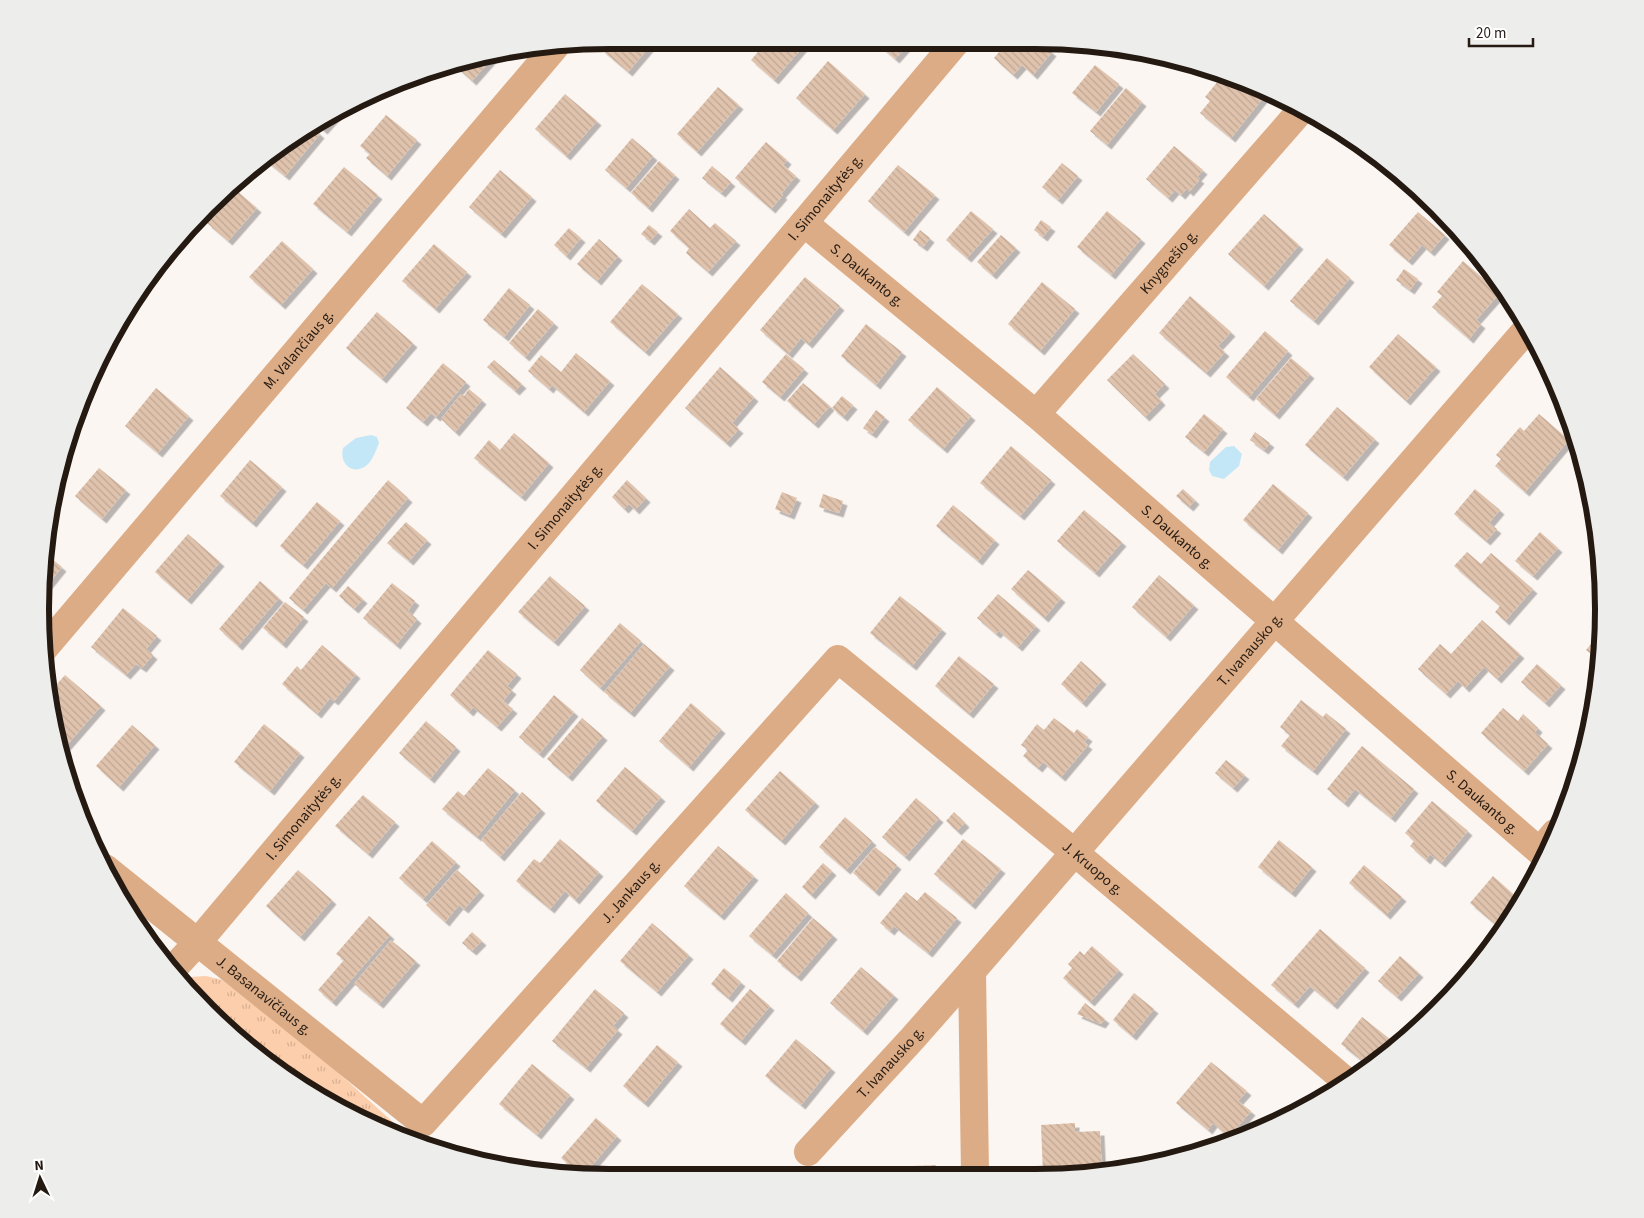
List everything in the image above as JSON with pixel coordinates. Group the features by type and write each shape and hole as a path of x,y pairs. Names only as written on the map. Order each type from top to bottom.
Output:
{"street":[{"name":"I. Simonaitytės g.","path":"177,965 950,49"},
{"name":"M. Valančiaus g.","path":"50,643 550,52"},
{"name":"Knygnešio g.","path":"1036,414 1297,115"},
{"name":"S. Daukanto g.","path":"804,223 1036,414 1276,621 1543,844"},
{"name":"T. Ivanausko g.","path":"808,1152 912,1040 1523,335"},
{"name":"J. Kruopo g.","path":"838,659 1074,852 1342,1078"},
{"name":"J. Jankaus g.","path":"423,1123 838,659"},
{"name":"J. Basanavičiaus g.","path":"119,879 423,1123"},
{"path":"972,971 975,1169"}],"green space":[{"path":"206,976 222,980 302,1040 401,1129 361,1111 298,1075 240,1030 213,1005 188,978"},
{"path":"424,1135 434,1141 429,1140 421,1137"}],"water":[{"path":"371,435 377,437 379,443 367,465 362,468 353,469 345,464 342,454 343,448 356,438"},
{"path":"1234,446 1242,454 1239,466 1224,479 1212,476 1209,470 1210,462 1226,447"}],"building":[{"path":"601,49 648,49 628,72"},
{"path":"760,49 801,49 774,80 751,60"},
{"path":"883,49 904,49 895,59"},
{"path":"1001,49 1049,49 1052,52 1033,75 1022,65 1013,75 994,58"},
{"path":"828,61 865,94 833,130 796,98"},
{"path":"488,63 472,81 459,69"},
{"path":"1095,65 1119,84 1096,112 1072,93"},
{"path":"1219,80 1263,98 1231,138 1200,113 1210,101 1205,97"},
{"path":"718,87 739,105 697,152 677,134"},
{"path":"1126,88 1142,102 1107,145 1090,131"},
{"path":"565,94 597,121 566,156 535,129"},
{"path":"386,115 417,140 387,176 366,158 370,154 360,146"},
{"path":"317,131 320,134 285,176 270,164"},
{"path":"632,138 653,156 626,188 605,170"},
{"path":"766,142 787,160 783,165 796,176 771,209 735,178"},
{"path":"1174,146 1203,170 1197,177 1200,179 1189,192 1186,189 1181,195 1175,190 1168,198 1146,179"},
{"path":"659,161 675,175 648,208 631,193"},
{"path":"1062,163 1078,176 1058,200 1042,187"},
{"path":"898,165 935,195 904,232 868,201"},
{"path":"712,166 731,182 721,193 702,178"},
{"path":"344,167 378,195 347,232 313,204"},
{"path":"500,170 532,197 501,234 469,207"},
{"path":"237,191 257,208 228,241 207,223"},
{"path":"689,209 710,228 715,223 736,241 708,272 686,253 689,248 670,231"},
{"path":"971,211 993,229 967,258 946,240"},
{"path":"1107,211 1141,239 1111,275 1077,247"},
{"path":"1418,212 1445,235 1430,252 1422,245 1408,261 1389,245"},
{"path":"1264,214 1299,245 1264,286 1228,254"},
{"path":"1041,220 1051,227 1043,237 1034,230"},
{"path":"649,225 658,232 650,241 641,234"},
{"path":"569,228 581,238 566,256 554,245"},
{"path":"920,230 930,238 923,247 913,240"},
{"path":"1001,235 1016,248 992,275 977,262"},
{"path":"599,239 618,256 597,281 577,264"},
{"path":"282,241 313,269 281,305 249,277"},
{"path":"434,244 467,272 435,309 402,281"},
{"path":"1327,258 1350,278 1314,321 1290,301"},
{"path":"1463,261 1493,287 1499,295 1476,320 1481,324 1469,339 1432,307 1442,296 1437,292"},
{"path":"1404,269 1418,279 1410,290 1396,280"},
{"path":"805,277 840,306 808,344 801,338 788,354 760,330"},
{"path":"1042,282 1075,309 1040,351 1008,324"},
{"path":"642,284 678,314 645,352 610,322"},
{"path":"509,288 530,305 504,337 483,320"},
{"path":"1190,296 1231,332 1218,346 1225,352 1206,373 1159,333"},
{"path":"538,309 554,323 525,357 509,343"},
{"path":"377,312 413,343 382,379 346,348"},
{"path":"866,324 902,352 876,385 841,356"},
{"path":"1265,331 1288,351 1249,397 1226,377"},
{"path":"1398,334 1436,367 1406,401 1369,367"},
{"path":"576,353 610,381 584,412 552,385 549,389 528,371 541,355 561,372"},
{"path":"786,354 804,369 780,397 762,382"},
{"path":"1133,354 1165,384 1155,394 1161,401 1145,417 1107,380"},
{"path":"1291,358 1310,374 1275,415 1256,399"},
{"path":"494,360 522,384 515,391 487,367"},
{"path":"443,363 466,382 436,417 431,413 423,422 406,408"},
{"path":"720,367 754,397 732,423 739,429 726,443 685,408"},
{"path":"803,383 830,406 814,424 787,401"},
{"path":"937,387 971,416 943,449 908,420"},
{"path":"156,388 189,416 158,453 125,426"},
{"path":"469,389 482,400 455,432 441,419 461,394 464,396"},
{"path":"842,396 853,405 843,417 832,408"},
{"path":"1337,407 1375,439 1343,477 1305,445"},
{"path":"876,410 885,417 872,434 863,428"},
{"path":"1204,414 1223,429 1204,452 1185,437"},
{"path":"1539,414 1569,440 1525,492 1495,466 1501,459 1496,455 1520,427 1524,431"},
{"path":"1255,432 1270,443 1264,450 1250,440"},
{"path":"514,433 549,463 521,497 474,458 489,440 500,450"},
{"path":"1011,446 1051,480 1020,516 980,483"},
{"path":"250,460 282,487 252,523 220,496"},
{"path":"99,468 126,490 102,519 75,496"},
{"path":"388,480 408,498 332,588 326,583 303,610 289,598"},
{"path":"627,480 646,498 635,510 629,504 624,509 612,497"},
{"path":"1273,484 1308,513 1278,550 1243,520"},
{"path":"1183,489 1195,500 1189,507 1176,496"},
{"path":"1475,489 1500,510 1489,523 1497,529 1486,541 1454,514"},
{"path":"782,492 797,498 790,515 775,509"},
{"path":"823,494 843,501 839,513 819,507"},
{"path":"317,502 340,521 303,565 280,546"},
{"path":"953,505 995,540 978,561 936,526"},
{"path":"1084,510 1122,542 1095,573 1057,541"},
{"path":"406,522 427,540 409,561 387,543"},
{"path":"1540,532 1558,548 1533,576 1515,561"},
{"path":"188,534 220,562 187,600 155,572"},
{"path":"1467,552 1481,564 1491,553 1533,589 1505,621 1495,612 1500,606 1454,566"},
{"path":"51,559 62,567 50,582"},
{"path":"1028,570 1061,598 1044,618 1011,589"},
{"path":"1159,575 1194,605 1166,637 1132,607"},
{"path":"550,576 585,606 554,642 518,612"},
{"path":"260,581 279,598 238,646 219,629"},
{"path":"392,583 415,601 408,611 417,619 396,645 363,618"},
{"path":"348,586 363,599 354,609 339,596"},
{"path":"998,594 1036,626 1018,647 999,631 996,634 977,618"},
{"path":"900,596 942,629 912,666 870,633"},
{"path":"285,602 304,617 282,644 263,628"},
{"path":"123,608 157,636 146,649 153,655 142,668 136,664 126,675 91,647"},
{"path":"1482,620 1520,654 1497,679 1484,667 1465,688 1458,681 1446,694 1418,669 1440,644 1451,654"},
{"path":"620,623 641,641 600,688 580,670"},
{"path":"1594,640 1593,655 1586,650"},
{"path":"644,644 670,666 630,713 604,692"},
{"path":"322,645 356,674 334,701 330,698 317,714 282,684 297,666 301,670"},
{"path":"488,650 517,674 507,686 512,690 503,701 513,709 497,727 473,707 469,712 450,695"},
{"path":"959,656 994,684 969,714 935,686"},
{"path":"1081,661 1102,680 1082,703 1061,684"},
{"path":"1537,664 1561,685 1545,703 1521,682"},
{"path":"65,675 101,706 66,746 60,718 55,687"},
{"path":"554,695 574,712 539,754 519,737"},
{"path":"1301,700 1323,717 1326,713 1346,729 1313,771 1281,746 1290,735 1280,727"},
{"path":"691,703 721,729 689,767 659,741"},
{"path":"1503,708 1518,721 1523,714 1538,728 1535,732 1548,744 1524,771 1481,733"},
{"path":"582,718 603,736 568,777 547,759"},
{"path":"1054,718 1074,733 1077,729 1088,737 1084,742 1088,745 1061,777 1043,762 1038,768 1023,756 1028,750 1021,745 1037,724 1044,730"},
{"path":"426,721 456,747 430,779 399,753"},
{"path":"264,724 300,753 270,791 234,762"},
{"path":"132,725 155,745 119,787 96,766"},
{"path":"1362,746 1414,789 1391,818 1355,789 1344,803 1327,789"},
{"path":"1226,760 1245,775 1233,788 1215,773"},
{"path":"625,767 661,797 632,831 596,801"},
{"path":"488,768 515,790 477,837 442,809 458,791 464,796"},
{"path":"780,771 815,802 781,841 745,810"},
{"path":"522,792 541,809 500,857 481,840"},
{"path":"363,795 395,822 368,854 335,826"},
{"path":"916,798 939,818 905,857 882,837"},
{"path":"1432,801 1468,831 1441,863 1430,854 1426,860 1410,846 1414,841 1405,833"},
{"path":"954,812 965,823 957,831 946,821"},
{"path":"845,817 872,841 846,870 819,847"},
{"path":"560,839 599,872 575,900 565,891 550,909 516,881 534,859 540,863"},
{"path":"963,839 1001,869 971,905 934,874"},
{"path":"1279,840 1312,867 1291,893 1258,867"},
{"path":"432,841 456,862 423,899 399,878"},
{"path":"718,846 754,876 720,916 684,886"},
{"path":"875,847 897,865 875,892 853,873"},
{"path":"823,863 832,871 811,895 802,887"},
{"path":"1364,865 1402,897 1386,915 1349,883"},
{"path":"298,870 332,900 300,937 266,906"},
{"path":"457,870 480,891 464,909 459,905 445,922 426,905"},
{"path":"1493,876 1516,896 1497,926 1470,903"},
{"path":"906,892 917,901 925,892 957,918 928,953 894,926 890,931 880,923"},
{"path":"786,893 808,913 772,955 749,936"},
{"path":"369,916 390,935 332,1002 318,990 344,960 336,954"},
{"path":"813,918 833,935 797,977 777,961"},
{"path":"652,923 689,955 657,992 620,961"},
{"path":"1320,929 1365,968 1333,1005 1310,986 1294,1004 1271,985"},
{"path":"472,932 482,941 472,951 462,943"},
{"path":"391,940 416,961 379,1004 354,984"},
{"path":"1092,946 1119,970 1090,1002 1063,978 1072,968 1068,964 1080,951 1084,955"},
{"path":"1400,956 1419,973 1397,997 1378,981"},
{"path":"861,967 894,995 863,1031 830,1003"},
{"path":"724,968 741,982 728,998 711,984"},
{"path":"595,989 624,1013 613,1026 618,1030 586,1068 552,1041"},
{"path":"750,989 770,1006 741,1041 720,1024"},
{"path":"1134,993 1154,1009 1132,1036 1113,1020"},
{"path":"1085,1003 1105,1019 1101,1024 1077,1014"},
{"path":"1362,1017 1392,1040 1364,1062 1341,1044"},
{"path":"796,1039 831,1068 801,1105 765,1076"},
{"path":"657,1045 678,1062 644,1103 623,1086"},
{"path":"1211,1062 1247,1091 1238,1101 1251,1111 1232,1134 1227,1135 1213,1123 1208,1130 1176,1103"},
{"path":"532,1064 570,1095 537,1135 499,1104"},
{"path":"596,1118 617,1136 589,1168 573,1168 561,1158"},
{"path":"1075,1123 1075,1132 1100,1131 1102,1165 1043,1169 1041,1125"},
{"path":"936,1165 936,1169 888,1169 888,1167"}]}
